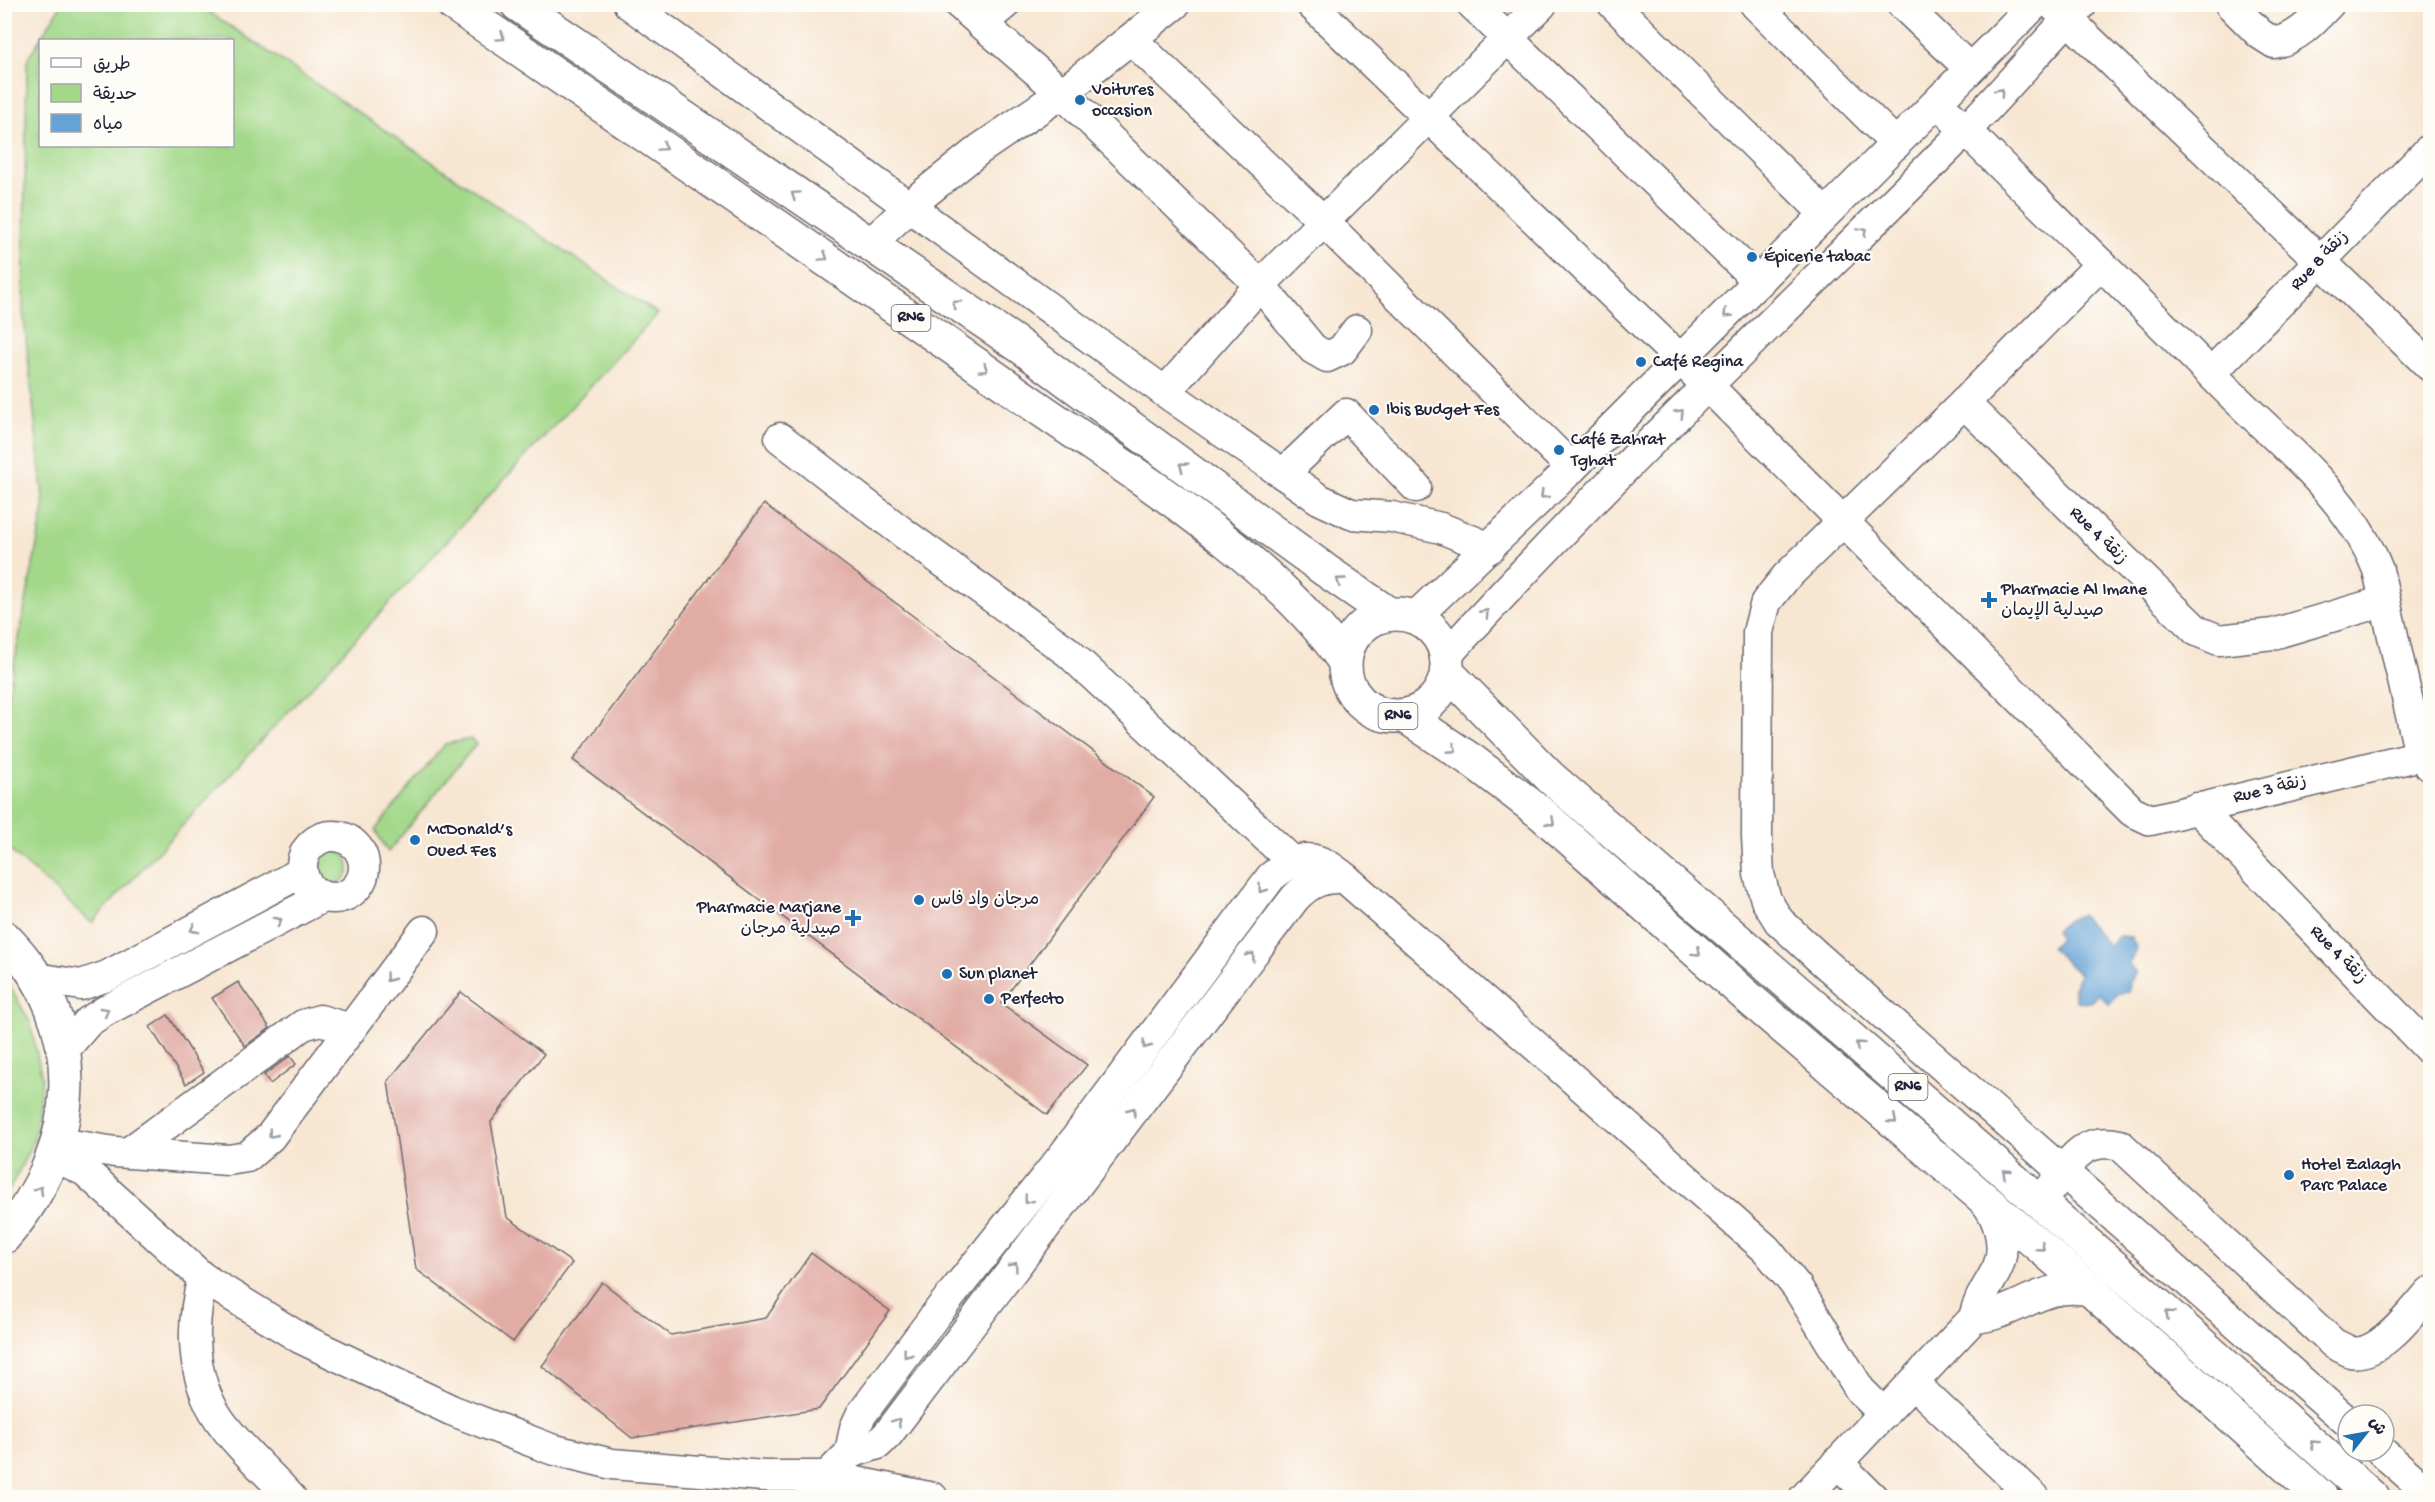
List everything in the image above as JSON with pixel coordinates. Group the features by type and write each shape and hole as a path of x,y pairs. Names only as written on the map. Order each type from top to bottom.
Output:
{"main road":[{"name":"RN6","path":"453,4 835,264 1213,532 1286,594 1315,624 1344,662 1349,688 1366,708 1391,717 1404,716 1428,705 1440,690 1447,664"},
{"name":"RN6","path":"517,4 1017,344 1362,597 1436,633 1447,664 1550,777 2040,1202 2373,1497"},
{"path":"1344,662 1350,641 1363,625 1402,615"},
{"name":"RN6","path":"1404,716 1474,762 1542,814 1750,999 2092,1291 2322,1497"},
{"path":"4,937 36,978 52,1010 63,1051 66,1095 57,1150 42,1187 24,1215 4,1237"}],"street":[{"path":"629,4 1165,392 1337,509 1441,528 1490,548"},
{"path":"959,4 1062,93 1260,285 1313,348 1327,357 1341,350 1357,330"},
{"path":"981,24 1005,4"},
{"path":"869,245 980,149 1062,93 1175,4"},
{"name":"Rue 3 زنقة","path":"1311,4 1681,359 2132,812 2151,820 2197,807 2427,758"},
{"path":"1472,4 1759,282"},
{"path":"1165,392 1260,285 1542,4"},
{"path":"1614,4 1825,214"},
{"path":"1755,4 1896,144"},
{"path":"1902,4 1970,69"},
{"path":"2230,4 2260,34 2274,43 2286,41 2305,28 2329,4"},
{"path":"1402,615 1490,548 1970,69 2048,8"},
{"path":"1447,664 1503,593 1707,385 1965,130 2048,8"},
{"path":"2048,8 2320,260 2427,354"},
{"path":"1131,39 1323,222 1572,468"},
{"path":"1938,103 2211,373 2350,517 2368,545 2427,758"},
{"name":"Rue 8 زنقة","path":"2211,373 2430,149"},
{"path":"2101,264 1964,403 1842,520 1786,577 1766,602 1758,632 1756,836 1759,874 1766,900 1779,921 2062,1173 2336,1412"},
{"name":"Rue 4 زنقة","path":"1964,403 2197,631 2219,640 2273,634 2385,601"},
{"path":"1283,474 1346,414 1416,487"},
{"path":"780,438 906,535 1068,652 1293,861"},
{"name":"Rue 4 زنقة","path":"2197,807 2430,1050"},
{"path":"63,1051 88,1023 105,1011 323,897 346,896 358,885 364,868 359,850 354,843 337,836 318,839 304,853 302,872 305,883 323,897"},
{"path":"850,1453 855,1428 861,1415 916,1341 1062,1157 1271,877 1293,861 1304,858 1325,861 1766,1249 1797,1287 1860,1390 1884,1414"},
{"path":"36,978 81,985 107,976 302,872"},
{"path":"819,1487 850,1453 878,1444 888,1434 1295,898 1311,884 1327,878 1345,878"},
{"path":"57,1150 129,1152 205,1160 247,1157 270,1137 424,932"},
{"path":"129,1152 303,1025 320,1020 351,1029"},
{"path":"2040,1202 2078,1152 2091,1145 2105,1142 2120,1145 2334,1344 2352,1352 2365,1352 2378,1346 2430,1292"},
{"path":"57,1150 85,1171 203,1278 300,1338 451,1410 551,1449 612,1464 764,1476 819,1487 933,1497"},
{"path":"1804,1497 1974,1318 1982,1292 1996,1270 2001,1249 1993,1213 1977,1192"},
{"path":"203,1278 198,1296 194,1334 198,1367 208,1400 220,1420 291,1497"},
{"path":"1974,1318 2000,1314 2049,1291 2070,1288 2092,1291"},
{"path":"1913,1383 2035,1497"},
{"path":"1837,1462 1873,1497"},
{"path":"2395,1463 2430,1494"}],"green space":[{"path":"61,5 199,5 658,314 92,923 4,845 5,711 44,508 23,310 27,60 39,41 39,147 234,147 234,39 40,39"},
{"path":"471,739 476,744 388,852 375,830 445,744"},
{"path":"332,850 344,855 349,867 344,879 332,884 320,879 315,867 320,855"},
{"path":"5,977 30,1022 42,1078 34,1140 5,1199"}],"water":[{"path":"2081,915 2109,946 2119,936 2131,937 2137,949 2128,964 2137,972 2130,982 2129,992 2118,994 2109,1005 2100,994 2090,1002 2076,1001 2073,987 2080,975 2051,948 2060,938 2055,931 2068,920"}],"building":[{"name":"مرجان واد فاس","path":"764,504 1154,797 1001,1003 1087,1065 1047,1115 573,760"},
{"path":"238,982 270,1028 245,1046 212,998"},
{"path":"461,992 544,1054 491,1122 507,1217 572,1263 513,1342 416,1269 388,1081"},
{"path":"168,1015 204,1072 186,1084 150,1027"},
{"path":"290,1056 296,1064 270,1084 264,1075"},
{"path":"811,1253 890,1311 819,1409 632,1438 542,1366 602,1282 671,1335 766,1318"}],"place":[{"name":"Voitures occasion","path":"1080,100"},
{"name":"Épicerie tabac","path":"1752,257"},
{"name":"Café Regina","path":"1641,362"},
{"name":"Ibis Budget Fes","path":"1374,410"},
{"name":"Café Zahrat Tghat","path":"1559,450"},
{"name":"Pharmacie Al Imane صيدلية الإيمان","path":"1989,600"},
{"name":"McDonald’s Oued Fes","path":"415,840"},
{"name":"مرجان واد فاس","path":"919,900"},
{"name":"Pharmacie Marjane صيدلية مرجان","path":"853,918"},
{"name":"Sun planet","path":"947,974"},
{"name":"Perfecto","path":"989,999"},
{"name":"Hotel Zalagh Parc Palace","path":"2289,1175"}]}
